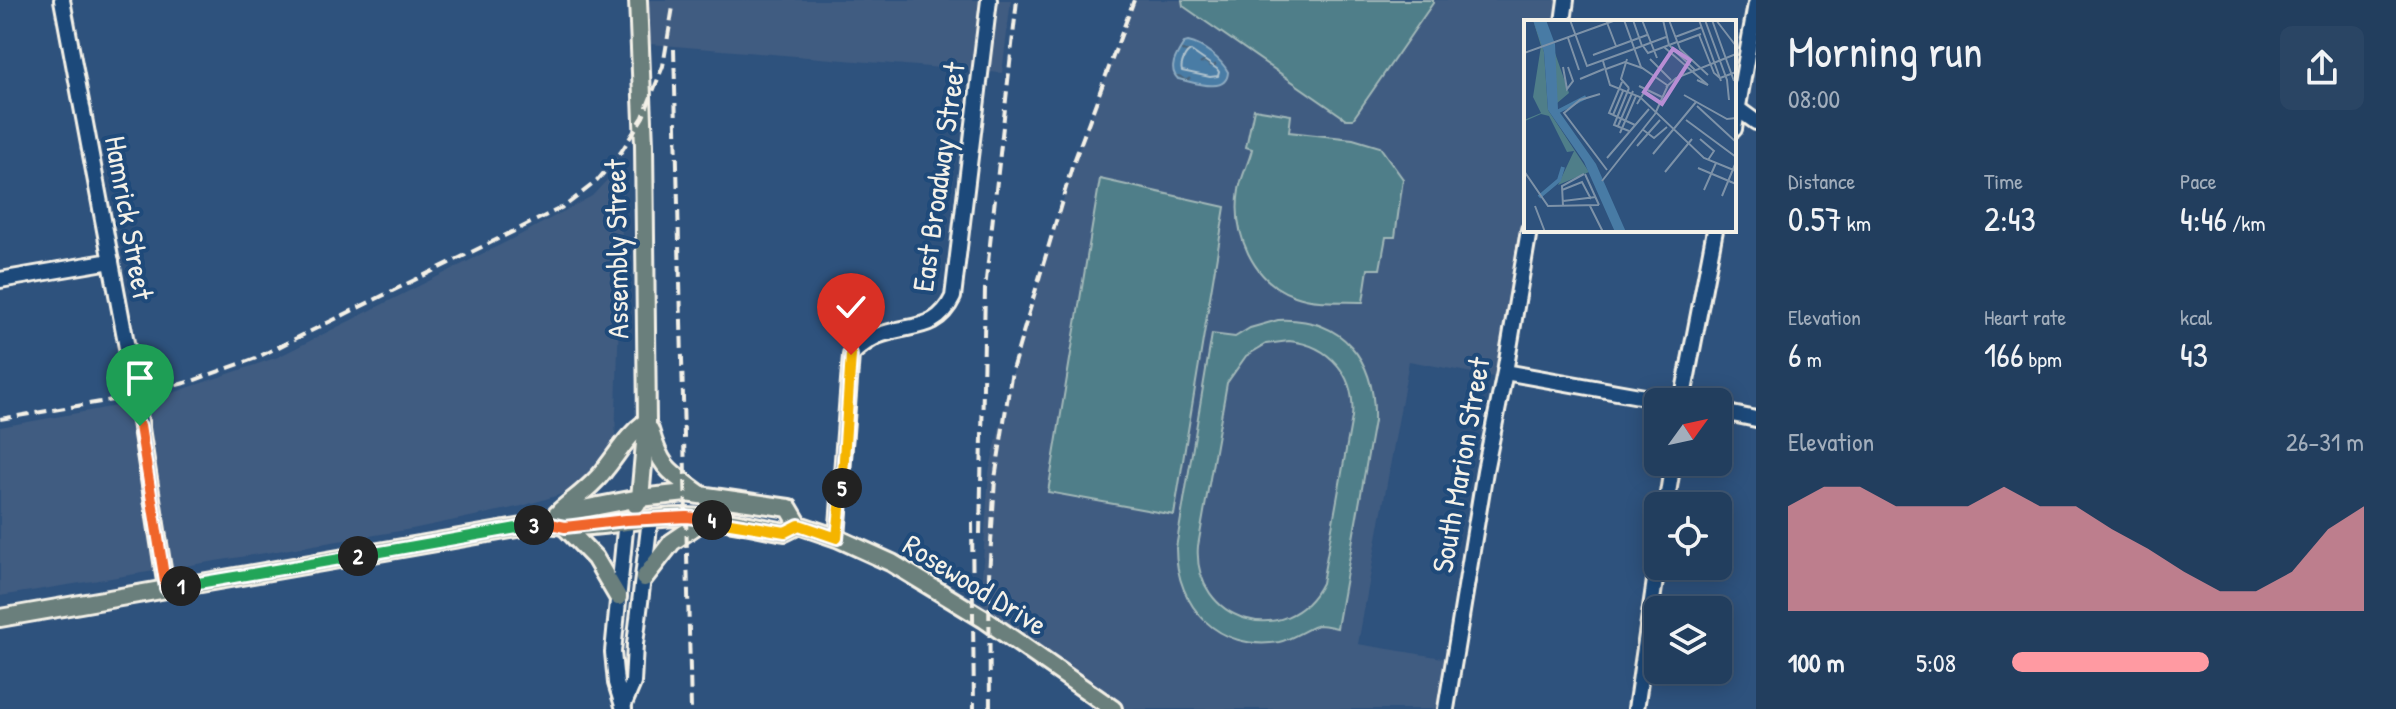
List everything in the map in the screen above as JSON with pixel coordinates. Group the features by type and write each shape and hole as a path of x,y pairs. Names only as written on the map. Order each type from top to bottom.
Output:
{"main road":[{"name":"Assembly Street","path":"626,520 640,498 647,421 644,145 638,0"},
{"path":"618,597 595,558 556,521 606,468 630,433 647,421 656,453 666,468 701,495"},
{"name":"Rosewood Drive","path":"0,618 556,521 640,498 686,493 789,508 799,525 892,563 984,619 1113,709"},
{"path":"640,498 650,519"},
{"name":"Rosewood Drive","path":"556,521 687,517 785,532 799,525"},
{"path":"644,578 672,542 706,519"}],"street":[{"name":"Hamrick Street","path":"62,0 136,396 166,588"},
{"name":"East Broadway Street","path":"837,538 851,355 878,336 937,321 947,312 953,297 989,0"},
{"path":"1563,20 1566,0"},
{"path":"1736,119 1756,4"},
{"path":"1738,109 1756,122"},
{"name":"South Marion Street","path":"1446,709 1529,232"},
{"path":"1685,388 1715,232"},
{"path":"0,280 111,261"},
{"path":"1505,372 1644,397"},
{"path":"1732,414 1756,419"},
{"path":"624,706 633,683 650,519"},
{"path":"624,706 616,683 613,652 626,520"},
{"path":"1636,709 1655,580"}],"shaded area":[{"path":"636,0 1011,0 1002,73 638,43"},
{"path":"1134,0 1568,0 1564,20 1524,20 1525,232 1499,378 1409,361 1358,644 1449,659 1440,709 1103,709 979,621 989,472 1018,351 1075,160"},
{"path":"624,162 615,442 601,468 576,490 522,506 412,529 0,596 0,427 155,399 278,357 592,196"}],"green space":[{"path":"1182,0 1433,0 1433,3 1353,119 1346,119 1183,6"},
{"path":"1254,109 1291,115 1289,132 1353,139 1380,147 1403,179 1395,237 1386,237 1380,269 1368,269 1363,302 1320,301 1295,296 1267,279 1248,254 1242,238 1238,206 1240,185 1252,149 1246,147"},
{"path":"1100,179 1225,207 1174,515 1048,492"},
{"path":"1278,320 1301,321 1321,326 1337,335 1351,346 1362,361 1373,399 1374,421 1337,628 1319,625 1279,642 1238,640 1205,621 1184,589 1176,548 1212,334 1235,337 1250,328","holes":["1289,341 1317,349 1337,365 1350,388 1352,402 1352,417 1322,583 1307,604 1287,617 1266,621 1245,618 1226,609 1210,593 1200,572 1198,546 1227,383 1246,356 1266,344"]}],"water":[{"path":"1184,43 1205,49 1221,62 1228,72 1222,83 1208,85 1178,79 1173,70 1174,61"}],"railway":[{"path":"980,534 985,289 1017,0"},
{"path":"990,709 989,575 995,479 1012,370 1072,167 1134,0"},
{"path":"0,419 136,396 192,381 256,358 565,206 597,181 621,152 643,117 663,66 673,7"},
{"path":"674,49 691,709"},
{"path":"972,522 974,709"}],"route":[{"path":"140,426 166,588 546,523 565,527 687,517 785,532 799,525 837,538 851,355"}]}
